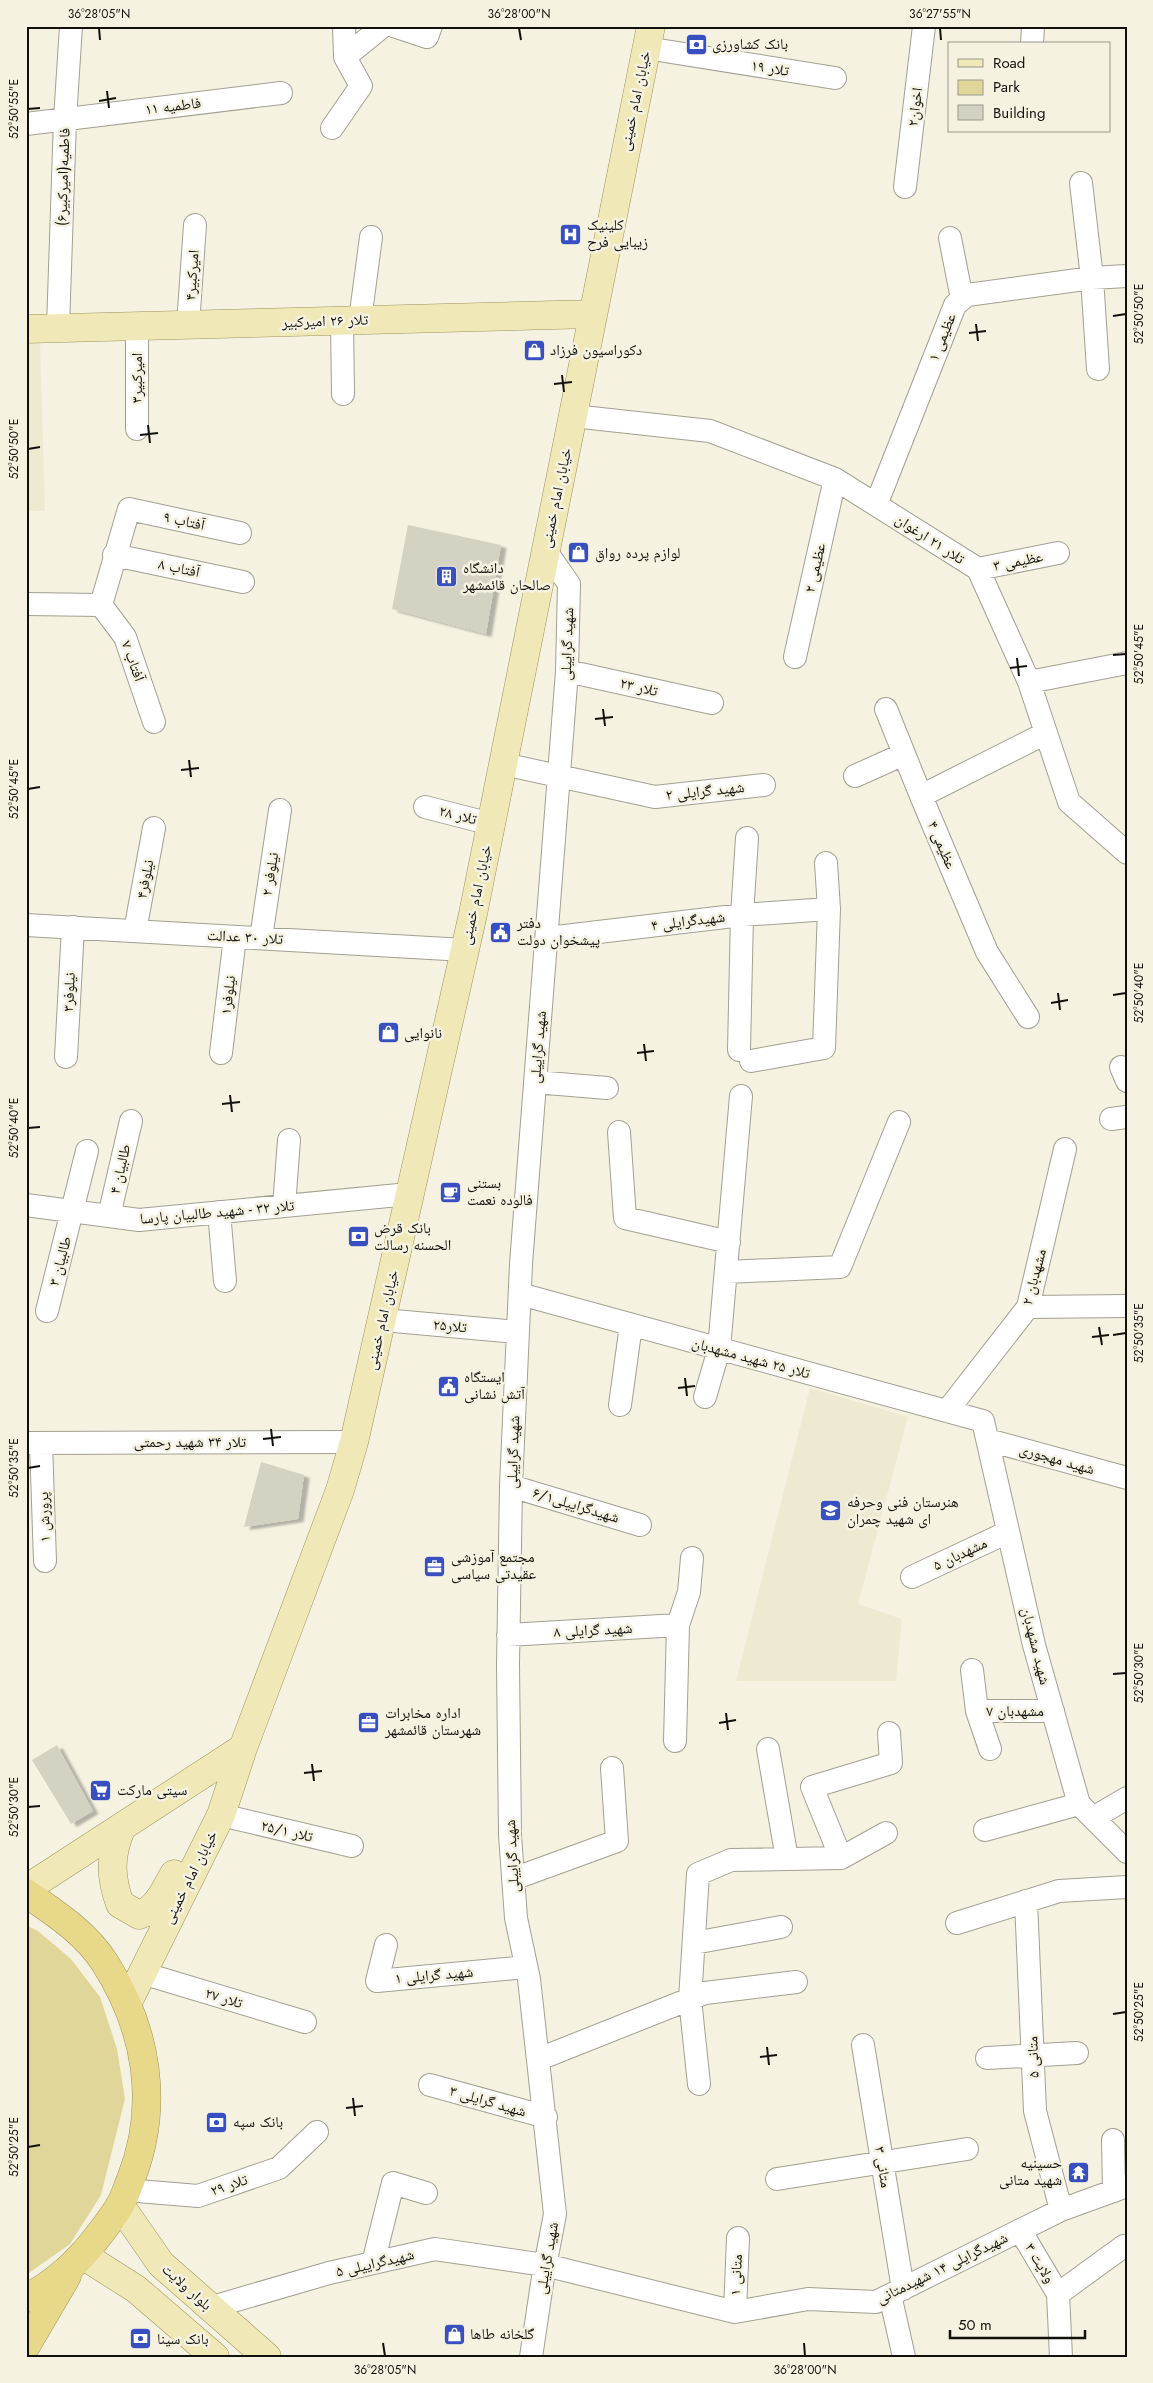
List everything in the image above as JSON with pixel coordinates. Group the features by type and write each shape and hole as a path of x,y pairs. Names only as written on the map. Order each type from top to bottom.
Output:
{"highway":[{"path":"26,1894 71,1924 104,1961 128,2002 142,2044 148,2106 140,2154 123,2198 80,2259 26,2346"},
{"path":"26,2298 40,2292 80,2259"}],"main road":[{"name":"خیابان امام خمینی","path":"128,2002 220,1817 242,1748 340,1490 354,1442 383,1320 491,824 649,37"},
{"name":"تلار ۲۶ امیرکبیر","path":"26,329 592,314"},
{"path":"26,1889 84,1850 121,1829 242,1748"},
{"path":"121,1829 114,1846 111,1871 120,1904 139,1915 152,1909 193,1841 203,1830 220,1817"},
{"name":"بلوار ولایت","path":"123,2198 161,2264 267,2357"},
{"path":"80,2259 136,2289 214,2357"}],"street":[{"name":"فاطمیه(امیرکبیر۶)","path":"58,328 64,119 71,26"},
{"path":"332,128 361,86 345,57 344,26"},
{"path":"345,57 383,26"},
{"path":"394,26 427,37 431,26"},
{"name":"اخوان۲","path":"905,187 924,26"},
{"path":"1032,42 1033,26"},
{"name":"تلار ۱۹","path":"649,37 835,78"},
{"name":"فاطمیه ۱۱","path":"26,124 281,93"},
{"path":"1081,183 1092,278 1098,370"},
{"name":"امیرکبیر۴","path":"188,325 195,225"},
{"path":"343,394 351,320 371,238"},
{"path":"950,238 962,299"},
{"name":"عظیمی ۱","path":"876,504 955,305 967,295 1092,278 1127,276"},
{"name":"امیرکبیر۳","path":"137,326 138,429"},
{"name":"تلار ۲۱ ارغوان","path":"573,416 710,431 835,479 978,569 1030,682 1069,802 1127,853"},
{"name":"عظیمی ۲","path":"795,657 835,479"},
{"name":"آفتاب ۹","path":"114,555 128,509 240,533"},
{"name":"شهید گراییلی","path":"531,2357 555,2214 539,2060 526,1967 516,1918 510,1835 508,1635 511,1486 520,1294 567,671 570,584 546,551"},
{"name":"عظیمی ۳","path":"978,569 1058,553"},
{"path":"26,604 101,605 114,555"},
{"name":"آفتاب ۸","path":"114,555 243,582"},
{"name":"آفتاب ۷","path":"101,605 125,637 154,722"},
{"name":"تلار ۲۳","path":"567,671 712,704"},
{"path":"1030,682 1125,671"},
{"name":"عظیمی ۴","path":"886,709 987,952 1028,1017"},
{"path":"921,796 1046,733"},
{"path":"855,776 904,754"},
{"name":"شهید گرایلی ۲","path":"502,764 558,774 655,797 764,785"},
{"name":"تلار ۲۸","path":"425,807 491,824"},
{"name":"نیلوفر ۲","path":"261,938 280,810"},
{"name":"نیلوفر۴","path":"135,931 154,828"},
{"path":"747,838 742,915 745,1056 824,1048 829,909 826,863"},
{"name":"شهیدگرایلی ۴","path":"548,938 742,915 829,909"},
{"name":"تلار ۳۰ عدالت","path":"26,924 464,950"},
{"name":"نیلوفر۳","path":"66,1057 73,927"},
{"name":"نیلوفر۱","path":"221,1053 235,937"},
{"path":"535,1082 607,1088"},
{"path":"705,1396 719,1349 741,1096"},
{"name":"طالبیان ۴","path":"109,1216 131,1121"},
{"path":"727,1272 840,1267 899,1122"},
{"path":"619,1132 625,1218 729,1242"},
{"path":"284,1206 289,1140"},
{"name":"مشهدبان ۲","path":"947,1411 1028,1307 1065,1149"},
{"name":"طالبیان ۳","path":"48,1311 88,1151"},
{"name":"تلار ۳۲ - شهید طالبیان پارسا","path":"26,1205 139,1220 409,1194"},
{"path":"218,1212 224,1281"},
{"name":"تلار ۲۵ شهید مشهدبان","path":"520,1294 947,1411 986,1430"},
{"path":"1028,1307 1127,1306"},
{"name":"تلار۲۵","path":"383,1320 518,1332"},
{"path":"620,1405 631,1325"},
{"name":"شهید مهجوری","path":"986,1430 1127,1478"},
{"name":"شهید مشهدبان","path":"986,1430 1034,1645 1052,1710 1086,1811 1127,1852"},
{"name":"تلار ۳۴ شهید رحمتی","path":"34,1443 354,1442"},
{"name":"پرورش ۱","path":"34,1443 46,1561"},
{"name":"شهیدگراییلی۶/۱","path":"511,1486 640,1525"},
{"name":"مشهدبان ۵","path":"912,1577 1008,1532"},
{"path":"675,1741 678,1625 689,1592 692,1558"},
{"name":"شهید گرایلی ۸","path":"508,1635 678,1625"},
{"path":"972,1670 977,1710 990,1749"},
{"name":"مشهدبان ۷","path":"977,1710 1052,1710"},
{"path":"841,1858 812,1787 891,1763 889,1733"},
{"path":"768,1749 787,1859"},
{"path":"514,1879 617,1841 612,1768"},
{"path":"985,1830 1086,1811 1127,1798"},
{"name":"تلار ۲۵/۱","path":"220,1817 352,1846"},
{"path":"699,2084 690,1999 698,1874 731,1860 841,1858 886,1833"},
{"path":"957,1923 1059,1891 1127,1887"},
{"name":"متانی ۵","path":"1026,1901 1035,2111 1061,2210"},
{"path":"694,1943 781,1927"},
{"name":"شهید گرایلی ۱","path":"386,1945 377,1980 526,1967"},
{"name":"تلار ۲۷","path":"142,1974 305,2022"},
{"path":"539,2060 705,1993 796,1982"},
{"name":"متانی ۳","path":"863,2045 882,2162 904,2357"},
{"path":"987,2058 1077,2054"},
{"name":"شهید گرایلی ۳","path":"430,2085 546,2117"},
{"name":"تلار ۲۹","path":"123,2198 198,2196 279,2168 317,2132"},
{"path":"1114,2140 1120,2188"},
{"path":"777,2179 966,2149"},
{"path":"373,2263 393,2183 426,2193"},
{"name":"شهیدگرایلی ۱۴ شهیدمتانی","path":"545,2265 735,2312 808,2299 876,2302 1061,2210 1120,2188"},
{"name":"ولایت ۳","path":"1020,2230 1058,2294 1061,2357"},
{"name":"متانی ۱","path":"735,2312 738,2238"},
{"path":"1058,2294 1124,2246"},
{"name":"شهیدگراییلی ۵","path":"209,2308 328,2273 435,2249 545,2265"}],"shaded area":[{"path":"26,339 40,339 45,511 26,511"},
{"name":"هنرستان فنی وحرفه ای شهید چمران","path":"810,1388 908,1417 858,1604 902,1619 896,1681 736,1681"}],"green space":[{"path":"26,1925 38,1931 71,1959 100,1997 117,2049 125,2099 101,2195 70,2244 26,2275"}],"building":[{"name":"دانشگاه صالحان قائمشهر","path":"408,525 501,545 486,634 392,609"},
{"path":"261,1462 304,1475 298,1519 244,1527"},
{"path":"57,1745 93,1811 71,1824 32,1760"}],"place":[{"name":"بانک کشاورزی","path":"696,44"},
{"name":"کلینیک زیبایی فرح","path":"571,234"},
{"name":"دکوراسیون فرزاد","path":"534,350"},
{"name":"لوازم پرده رواق","path":"579,553"},
{"name":"دانشگاه صالحان قائمشهر","path":"447,577"},
{"name":"دفتر پیشخوان دولت","path":"501,932"},
{"name":"نانوایی","path":"388,1033"},
{"name":"بستنی فالوده نعمت","path":"451,1192"},
{"name":"بانک قرض الحسنه رسالت","path":"358,1237"},
{"name":"ایستگاه آتش نشانی","path":"448,1386"},
{"name":"هنرستان فنی وحرفه ای شهید چمران","path":"831,1511"},
{"name":"مجتمع آموزشی عقیدتی سیاسی","path":"435,1566"},
{"name":"اداره مخابرات شهرستان قائمشهر","path":"369,1722"},
{"name":"سیتی مارکت","path":"101,1790"},
{"name":"بانک سپه","path":"217,2122"},
{"name":"حسینیه شهید متانی","path":"1078,2172"},
{"name":"گلخانه طاها","path":"454,2334"},
{"name":"بانک سینا","path":"141,2339"}]}
